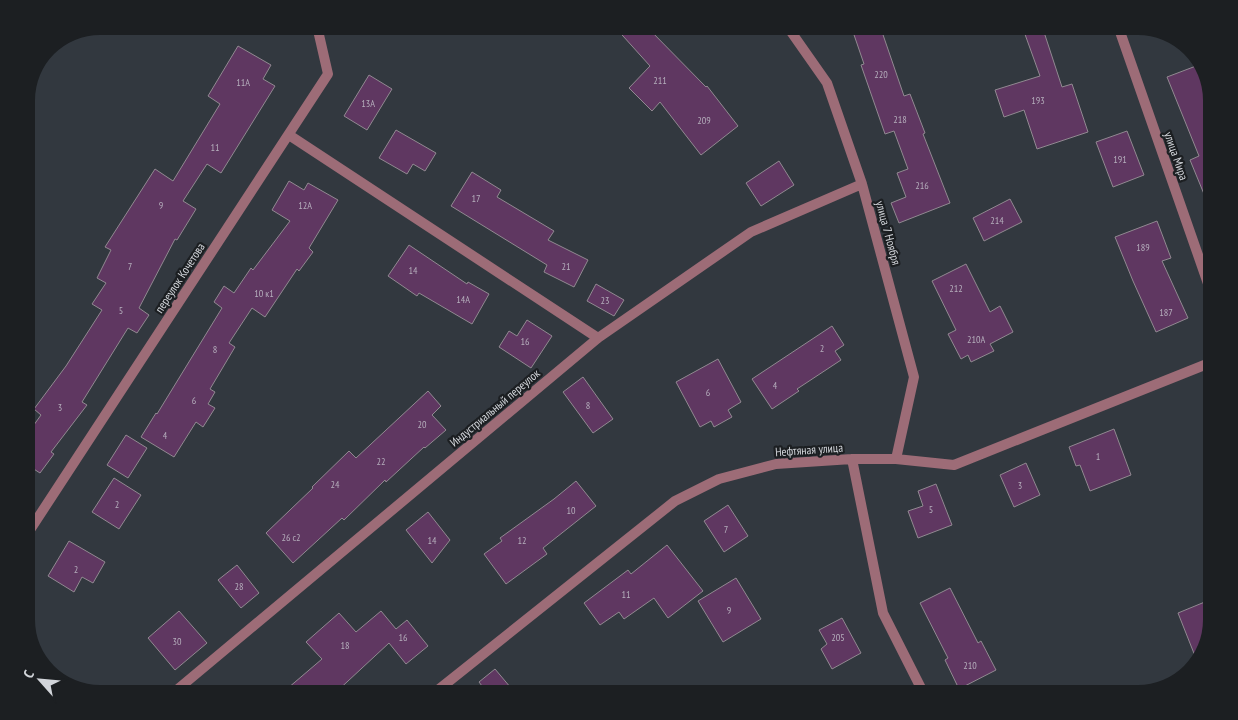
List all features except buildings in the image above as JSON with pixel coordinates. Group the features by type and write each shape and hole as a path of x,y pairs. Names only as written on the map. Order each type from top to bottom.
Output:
{"street":[{"name":"переулок Кочетова","path":"35,522 328,74 319,35"},
{"name":"улица 7 Ноября","path":"793,35 827,83 862,184 914,377 896,459"},
{"name":"улица Мира","path":"1121,35 1203,269"},
{"path":"289,135 598,338"},
{"name":"Индустриальный переулок","path":"183,685 598,338 751,232 862,184"},
{"name":"Нефтяная улица","path":"445,685 675,501 719,479 776,464 852,459 896,459 954,464 1203,366"},
{"path":"852,459 883,613 919,685"}]}
